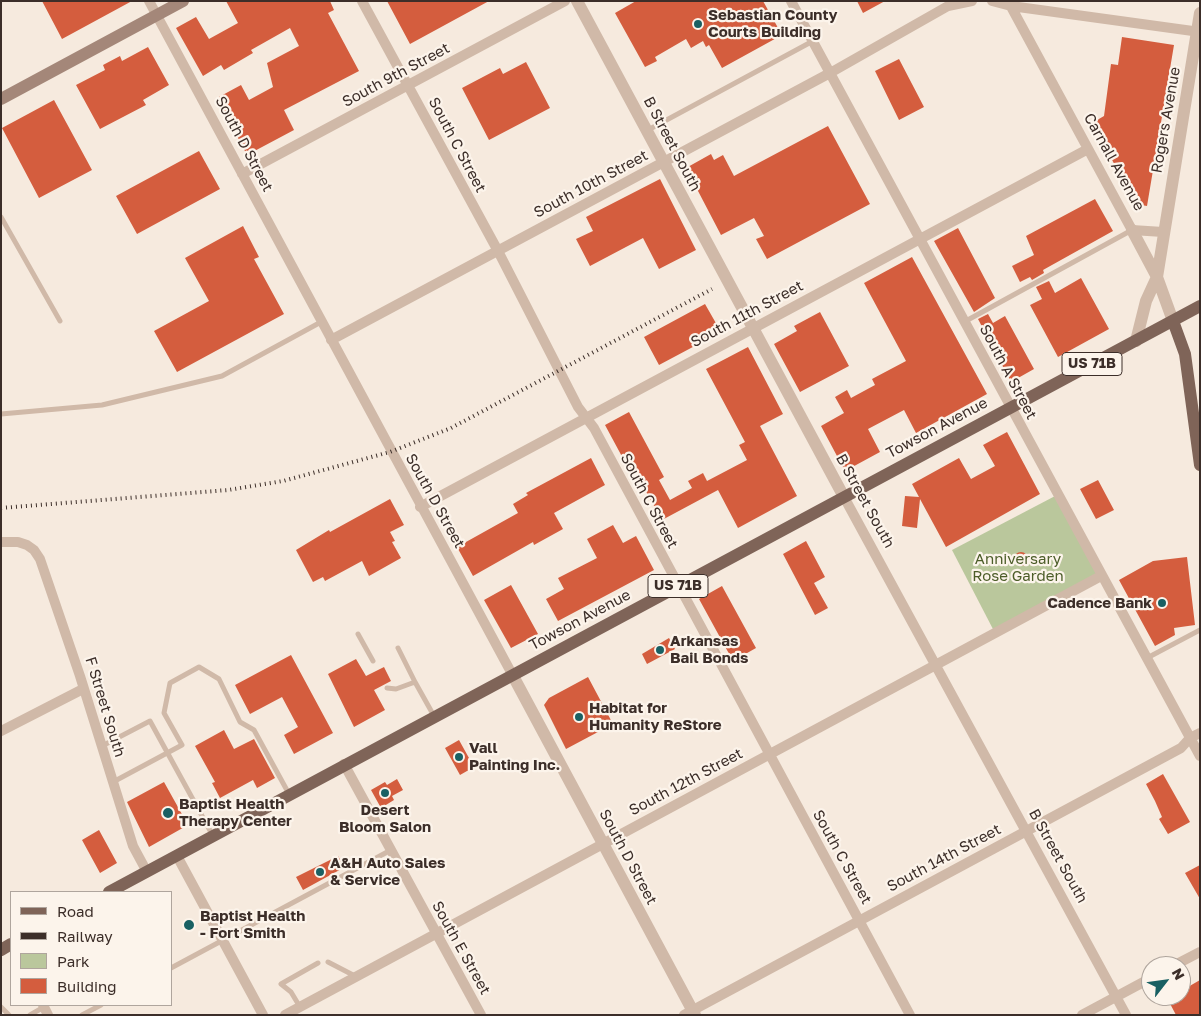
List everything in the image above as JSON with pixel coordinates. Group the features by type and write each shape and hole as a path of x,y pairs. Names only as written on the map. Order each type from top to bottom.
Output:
{"main road":[{"path":"1,99 182,1"},
{"name":"Towson Avenue","path":"111,891 344,764 1200,306"},
{"path":"1174,321 1185,354 1200,465"}],"street":[{"name":"South D Street","path":"149,1 420,507 512,674 690,1013"},
{"name":"South C Street","path":"362,1 498,251 578,407 594,428 910,1015"},
{"name":"South 9th Street","path":"242,174 565,1"},
{"name":"B Street South","path":"577,1 1126,1015"},
{"name":"South A Street","path":"791,1 1200,756"},
{"name":"South 10th Street","path":"331,340 830,73 948,6 972,1"},
{"path":"992,1 1198,32"},
{"name":"Carnall Avenue","path":"1009,4 1132,230 1163,232"},
{"name":"Rogers Avenue","path":"1163,232 1200,13"},
{"name":"South 11th Street","path":"420,507 1088,149"},
{"path":"1132,230 1157,277 1174,321"},
{"path":"1136,341 1146,301 1157,277 1163,232"},
{"name":"F Street South","path":"1,542 18,542 34,550 47,576 133,846 147,872"},
{"name":"South 12th Street","path":"285,1015 1101,576"},
{"path":"1,731 83,689"},
{"name":"South 14th Street","path":"690,1013 859,920 1181,748 1190,738 1200,733"},
{"name":"South E Street","path":"344,764 480,1015"},
{"path":"177,856 263,1015"},
{"path":"1082,1015 1141,983"}],"lane":[{"path":"647,131 813,41"},
{"path":"1,217 60,321"},
{"path":"964,322 1132,230"},
{"path":"1,414 102,405 222,376 321,322"},
{"path":"1146,658 1200,630"},
{"path":"358,634 373,661"},
{"path":"398,648 434,716"},
{"path":"113,782 182,746 164,714 170,683 199,667 219,679 240,722 254,730 289,794"},
{"path":"387,688 396,689 416,682"},
{"path":"102,746 150,721 213,836"},
{"path":"172,967 391,850"},
{"path":"328,962 356,977"},
{"path":"300,1007 291,992 281,984 318,963"},
{"path":"82,1015 99,1006"},
{"path":"1,1007 9,1015"},
{"path":"30,1015 45,1009"}],"green space":[{"name":"Anniversary Rose Garden","path":"1057,495 1101,576 995,633 952,550"}],"building":[{"path":"42,1 132,1 62,39"},
{"path":"226,1 330,1 334,10 328,13 359,71 284,110 294,130 247,155 217,98 241,85 249,100 273,87 267,63 299,46 290,28 251,50 253,53 224,70 221,65 203,76 176,28 196,17 209,39 238,23"},
{"path":"387,1 489,1 410,44"},
{"name":"Sebastian County Courts Building","path":"636,1 763,1 782,35 722,68 709,45 706,47 703,41 691,48 686,39 655,57 657,61 645,67 615,13"},
{"path":"857,1 885,1 863,13"},
{"path":"1122,37 1174,45 1147,206 1136,204 1092,123 1104,116 1111,64 1118,65"},
{"path":"148,47 169,85 143,100 146,105 100,129 76,85 105,70 103,65 120,56 122,61"},
{"path":"899,59 924,107 899,120 875,71"},
{"path":"526,62 550,108 489,140 462,88 500,68 503,74"},
{"path":"54,100 92,170 39,198 2,128"},
{"path":"828,126 870,204 767,259 756,239 764,236 754,218 721,235 686,168 711,154 714,160 723,155 734,176"},
{"path":"199,151 220,189 137,234 116,196"},
{"path":"660,179 696,250 659,269 643,238 590,266 576,239 593,231 586,217"},
{"path":"1095,199 1113,231 1043,270 1044,273 1032,280 1030,277 1020,282 1012,266 1034,255 1026,236"},
{"path":"243,226 259,257 254,259 284,314 177,372 154,331 209,301 185,258"},
{"path":"958,228 995,298 974,312 934,241"},
{"path":"912,257 987,394 916,433 904,410 868,429 880,452 845,471 821,426 844,413 835,397 847,390 851,398 875,385 872,379 906,361 864,283"},
{"path":"1081,278 1109,329 1058,357 1030,305 1042,299 1036,287 1049,281 1055,293"},
{"path":"705,304 721,332 659,365 644,337"},
{"path":"820,312 849,366 800,392 774,344 797,331 794,326"},
{"path":"988,314 993,323 1005,316 1034,369 1011,382 978,319"},
{"path":"748,347 783,414 760,426 797,496 738,528 718,490 662,520 644,488 640,490 605,425 629,412 664,477 659,480 670,500 692,488 688,481 703,473 707,481 747,460 739,445 745,442 706,369"},
{"path":"1007,432 1040,494 946,547 920,499 917,528 902,526 905,496 919,497 912,484 959,458 971,479 995,466 983,445"},
{"path":"591,458 605,485 554,513 563,529 534,545 533,542 473,576 457,547 518,513 513,504 528,495 526,493"},
{"path":"1098,480 1114,510 1096,519 1080,489"},
{"path":"390,499 404,525 390,532 395,541 392,542 401,558 369,576 362,561 325,581 323,577 313,582 296,550 329,530 330,532"},
{"path":"613,525 623,543 636,536 654,570 558,621 546,599 564,589 558,578 597,558 587,539"},
{"path":"806,541 825,577 814,583 828,608 815,615 783,554"},
{"path":"1021,552 1026,554 1028,559 1026,564 1021,566 1016,564 1014,559 1016,554"},
{"name":"Cadence Bank","path":"1187,557 1195,625 1174,628 1175,635 1155,646 1119,580 1153,561"},
{"path":"511,585 538,634 511,648 484,600"},
{"path":"722,586 756,648 733,661 699,599"},
{"name":"Arkansas Bail Bonds","path":"669,638 675,649 647,664 642,654"},
{"path":"291,655 333,733 294,754 284,735 298,727 282,697 250,714 235,685"},
{"path":"356,659 366,676 384,667 391,681 374,690 385,710 354,727 328,674"},
{"name":"Habitat for Humanity ReStore","path":"588,677 613,724 566,749 544,705 549,698"},
{"path":"224,730 234,749 254,739 275,778 257,788 253,780 220,798 212,783 215,782 195,746"},
{"name":"Vall Painting Inc.","path":"459,740 474,767 460,775 445,748"},
{"path":"1163,774 1190,822 1168,834 1159,819 1162,817 1146,784"},
{"name":"Desert Bloom Salon","path":"397,779 403,790 392,796 394,800 381,808 371,790 385,782 387,785"},
{"path":"164,782 188,825 149,847 127,802"},
{"path":"99,830 117,863 100,873 82,840"},
{"name":"A&H Auto Sales & Service","path":"338,856 345,867 303,890 296,877"},
{"path":"1200,865 1200,899 1185,873"},
{"path":"1200,980 1200,1015 1176,1015 1171,1006 1191,1006 1191,985"}],"railway":[{"path":"1,508 228,490 283,481 390,452 451,428 712,289"}],"place":[{"name":"Sebastian County Courts Building","path":"698,24"},
{"name":"Cadence Bank","path":"1162,603"},
{"name":"Arkansas Bail Bonds","path":"660,650"},
{"name":"Habitat for Humanity ReStore","path":"579,717"},
{"name":"Vall Painting Inc.","path":"459,757"},
{"name":"Desert Bloom Salon","path":"385,793"},
{"name":"Baptist Health Therapy Center","path":"168,813"},
{"name":"A&H Auto Sales & Service","path":"320,872"},
{"name":"Baptist Health - Fort Smith","path":"189,925"}]}
